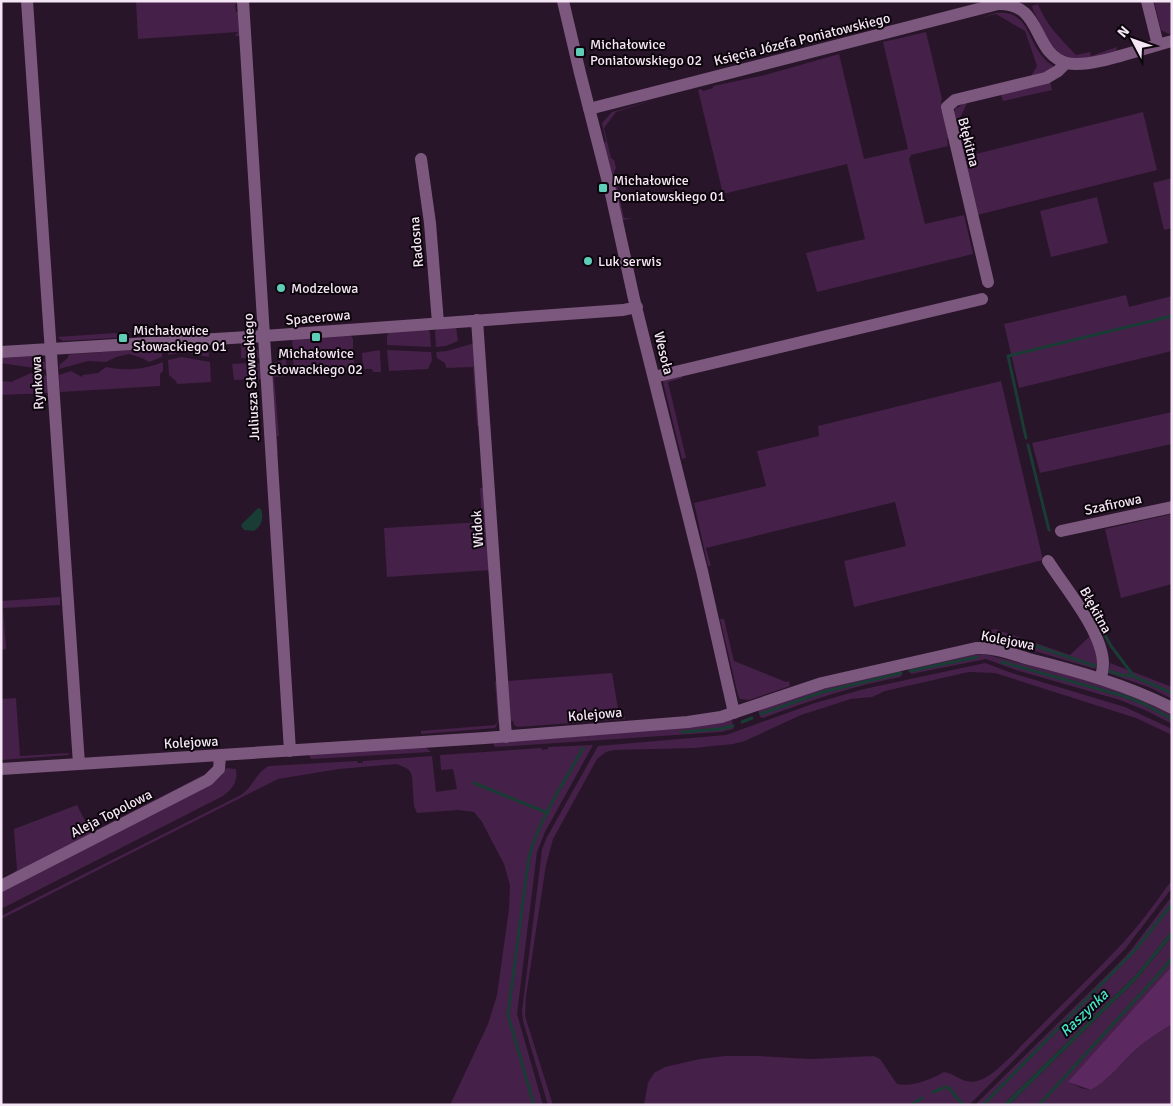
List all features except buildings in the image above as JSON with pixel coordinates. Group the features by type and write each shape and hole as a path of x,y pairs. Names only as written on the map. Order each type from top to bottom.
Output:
{"street":[{"name":"Rynkowa","path":"27,1 78,764"},
{"name":"Juliusza Słowackiego","path":"243,1 290,751"},
{"name":"Wesoła","path":"563,1 611,194 734,713"},
{"path":"1147,1 1158,45"},
{"name":"Księcia Józefa Poniatowskiego","path":"589,109 992,5 1025,6 1049,52 1066,63"},
{"path":"1066,63 1081,64 1095,62 1172,41"},
{"name":"Błękitna","path":"988,282 947,107 955,100 1046,78 1058,71 1066,63"},
{"name":"Radosna","path":"421,159 430,223 438,323"},
{"path":"654,377 982,299"},
{"name":"Spacerowa","path":"1,352 264,336 623,310 637,307"},
{"name":"Widok","path":"477,320 506,737"},
{"name":"Szafirowa","path":"1061,531 1172,507"},
{"name":"Błękitna","path":"1048,561 1080,607 1094,633 1103,663 1100,679"},
{"name":"Kolejowa","path":"1,769 506,737 688,722 734,713 822,683 976,648 996,650 1100,679 1134,690 1172,708"},
{"name":"Aleja Topolowa","path":"1,886 208,780 219,769 220,756"}],"shaded area":[{"path":"136,1 239,1 235,5 236,12 238,12 239,36 235,36 238,32 138,39"},
{"path":"1154,1 1172,1 1172,33 1169,34 1161,30"},
{"path":"1038,4 1050,25 1076,55 1090,52 1091,56 1117,47 1116,51 1084,58 1067,57 1060,54 1048,40 1033,10 1032,6"},
{"path":"996,13 1006,13 1020,19 1041,55 1057,68 1030,78 1037,66 1025,31 996,14 980,18"},
{"path":"926,32 942,99 948,146 911,155 909,159 925,224 964,215 973,254 817,292 806,253 865,239 847,164 723,194 698,90 701,89 703,91 713,88 713,86 765,75 839,54 864,159 908,149 883,42"},
{"path":"1050,81 1052,90 1003,101 1001,94"},
{"path":"657,99 616,112 604,128 611,158 614,160 616,168 614,172 624,218 632,218 623,220 603,143 606,142 602,123 612,112"},
{"path":"968,101 959,120 968,156 1143,112 1157,170 977,215 952,118 955,109"},
{"path":"1172,178 1172,228 1164,230 1153,183"},
{"path":"1097,197 1108,243 1051,257 1040,211"},
{"path":"1126,295 1129,307 1172,296 1172,351 1019,388 1004,324"},
{"path":"456,327 458,341 446,346 436,347 435,332 437,328"},
{"path":"427,329 430,332 431,347 387,345 389,331"},
{"path":"129,332 129,337 63,341 57,337"},
{"path":"350,334 353,339 353,351 337,354 293,353 292,338"},
{"path":"241,343 254,346 262,358 241,358"},
{"path":"475,343 481,426 477,426 473,367 446,368 445,363 437,358 436,352"},
{"path":"208,345 209,357 183,352 168,355 168,348"},
{"path":"162,348 162,357 149,362 129,354 106,362 88,361 59,369 60,364 68,358 68,355 72,354"},
{"path":"380,350 381,372 363,369 362,353"},
{"path":"387,350 431,352 432,360 428,369 389,371"},
{"path":"35,356 45,362 47,370 1,363 1,358"},
{"path":"354,356 354,369 349,370 349,373 294,376 293,358 337,359"},
{"path":"182,357 210,362 211,382 177,384 169,375 168,360"},
{"path":"286,359 287,376 274,377 279,436 277,436 278,454 276,454 270,364"},
{"path":"163,362 160,386 60,392 59,375 71,371 82,377 83,375 98,373 106,367 134,369"},
{"path":"232,364 261,364 261,379 234,380"},
{"path":"31,373 48,376 48,393 1,395 1,381 13,382"},
{"path":"682,376 682,378 668,382 686,458 682,459 663,382 665,379"},
{"path":"1001,381 1043,560 854,607 844,561 906,546 895,502 706,548 711,566 708,566 694,503 766,486 757,451 819,436 818,426"},
{"path":"1172,412 1172,444 1040,473 1032,443"},
{"path":"480,488 485,488 491,570 387,577 384,528 482,522"},
{"path":"258,508 261,509 262,513 261,524 254,531 244,530 241,526 242,524"},
{"path":"1172,514 1172,584 1121,598 1105,529"},
{"path":"60,597 60,605 3,608 6,649 1,650 1,601"},
{"path":"720,619 724,619 734,661 786,682 789,681 790,686 749,700 740,699"},
{"path":"995,629 1070,655 1090,636 1095,647 1098,665 1096,665 1095,669 1008,643 983,638 982,632"},
{"path":"974,654 988,655 1061,673 1119,691 1172,714 1172,724 1120,700 1016,670 986,659 911,674 908,667"},
{"path":"985,663 1125,707 1172,729 1172,735 1136,718 995,673 969,672 885,691 872,697 851,699 801,715 745,741 733,744 694,748 614,750 606,752 597,759 553,839 546,865 526,996 525,1016 553,1105 548,1105 523,1021 522,1011 542,849 598,746 726,735 815,703 864,689"},
{"path":"1110,663 1172,687 1172,699 1151,688 1108,673"},
{"path":"900,669 902,675 900,677 848,689 763,718 760,717 758,710 814,691"},
{"path":"612,673 619,715 624,715 625,719 518,727 514,725 513,721 509,722 507,681"},
{"path":"495,681 498,681 501,722 498,722 495,728 421,734 421,731 495,725 498,721"},
{"path":"16,698 20,756 69,753 68,755 1,760 1,699"},
{"path":"732,719 733,729 721,732 495,747 493,743"},
{"path":"593,745 545,832 537,852 517,1014 543,1105 450,1105 488,1024 497,995 509,909 510,885 504,864 482,822 474,812 458,810 417,813 414,806 411,773 408,769 397,764 339,769 278,779 1,919 1,916 241,795 261,772 269,766 357,761 358,763 363,763 363,761 432,756 436,792 457,789 453,769 441,770 440,755 541,748 542,750 548,749 548,747"},
{"path":"425,747 431,752 311,759 309,755"},
{"path":"226,768 236,769 236,777 230,791 223,796 1,909 1,891 214,782 222,775"},
{"path":"209,772 211,773 13,873 17,870 14,829 77,805 91,833"},
{"path":"1172,880 1172,888 1125,949 969,1105 644,1105 648,1083 654,1073 665,1067 700,1059 725,1056 810,1059 874,1056 880,1059 897,1084 909,1085 921,1082 944,1072 969,1082 980,1080 1008,1060 1109,957 1127,938"},
{"path":"1172,896 1172,930 1136,975 1003,1105 975,1105 1119,963"},
{"path":"1172,930 1172,936 1136,980 1009,1105 1003,1105 1136,975"},
{"path":"1172,936 1172,966 1069,1082 1081,1088 1091,1090 1107,1078 1140,1046 1172,1024 1172,1105 1009,1105 1136,980"},
{"path":"1172,966 1172,1024 1140,1046 1107,1078 1091,1090 1068,1082"}],"waterway":[{"path":"1026,438 1008,356 1172,316"},
{"path":"1028,445 1049,530"},
{"path":"1100,626 1111,646 1133,675"},
{"path":"992,635 1027,643 1095,666"},
{"path":"910,671 977,657"},
{"path":"1002,662 1127,697 1172,719"},
{"path":"1109,671 1133,676 1172,693"},
{"path":"761,714 823,692 901,673"},
{"path":"742,722 752,718"},
{"path":"682,732 733,726"},
{"path":"534,1105 508,1015 529,857 545,815 583,748"},
{"path":"474,783 548,813"},
{"name":"Raszynka","path":"983,1105 1136,949 1172,904"},
{"path":"1039,1105 1172,958"},
{"path":"933,1092 946,1087 949,1088 963,1105"},
{"path":"911,1105 922,1098"}],"place":[{"name":"Michałowice Poniatowskiego 02","path":"580,52"},
{"name":"Michałowice Poniatowskiego 01","path":"603,188"},
{"name":"Luk serwis","path":"588,261"},
{"name":"Modzelowa","path":"281,288"},
{"name":"Michałowice Słowackiego 02","path":"316,337"},
{"name":"Michałowice Słowackiego 01","path":"123,338"}]}
